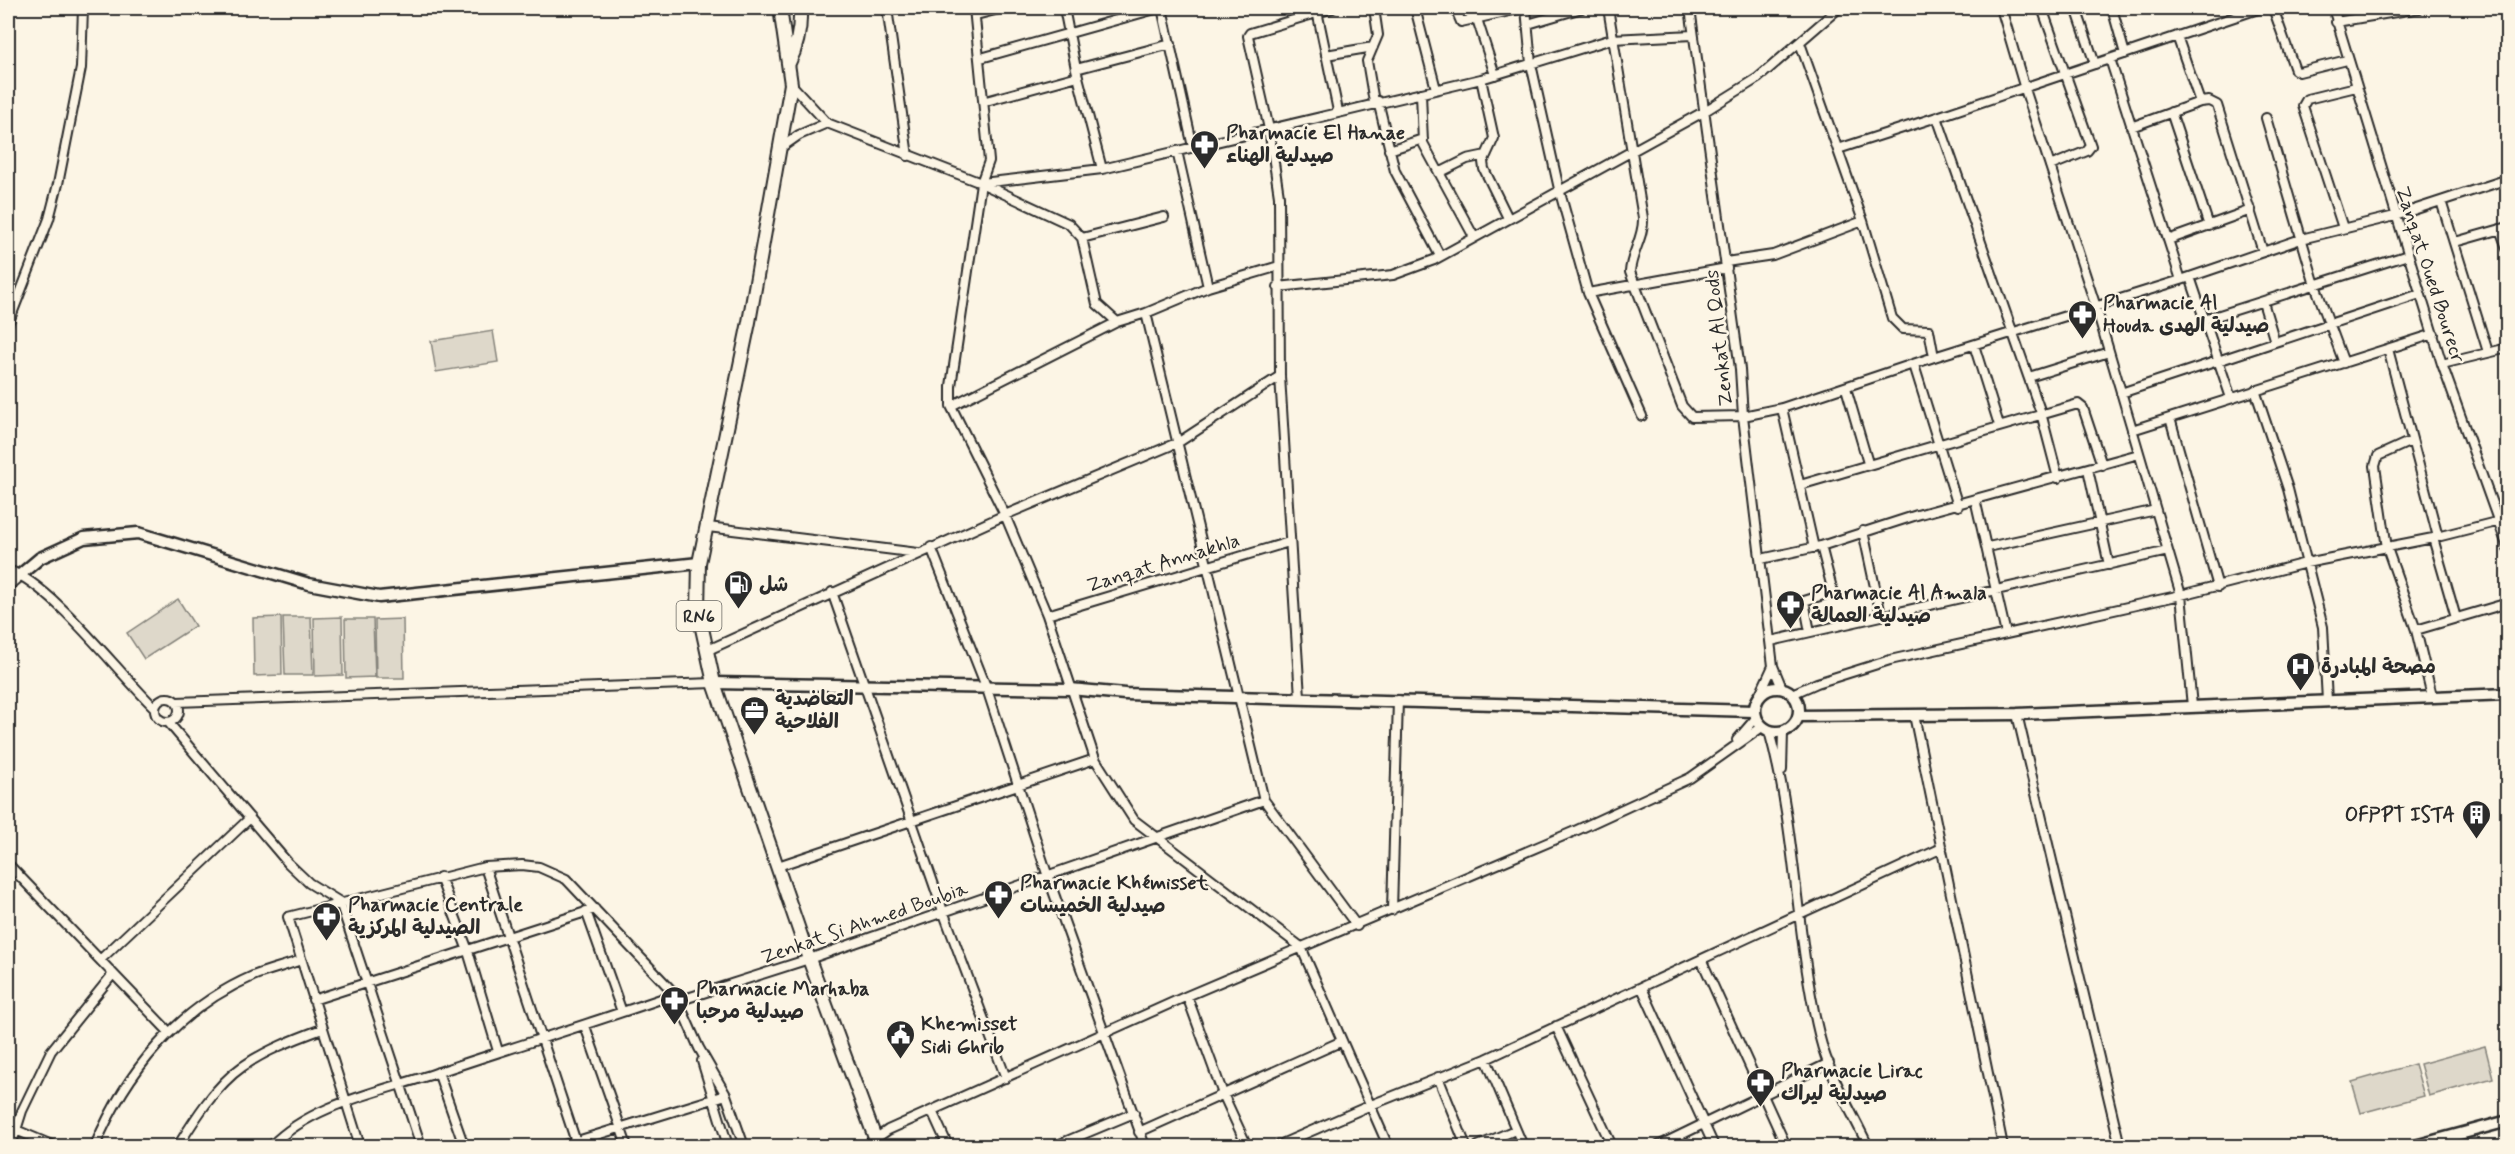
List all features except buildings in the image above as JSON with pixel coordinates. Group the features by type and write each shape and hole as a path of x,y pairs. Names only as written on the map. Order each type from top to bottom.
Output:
{"main road":[{"name":"RN6","path":"780,8 791,84 752,310 699,563 698,610 714,682 809,959 876,1142"},
{"name":"RN6","path":"789,64 796,48 801,24 800,8"}],"street":[{"path":"8,324 45,230 58,184 81,68 82,8"},
{"path":"887,8 908,156"},
{"path":"1004,8 975,11 986,101 989,160 981,183 951,386 951,406 1005,515 1047,615 1095,759 1134,820 1301,947 1340,1042 1388,1146"},
{"path":"1064,8 1077,72 1102,169"},
{"path":"981,58 1161,8 1193,147"},
{"path":"1300,697 1280,376 1278,287 1280,196 1269,129 1248,36 1250,33 1312,11 1333,8"},
{"path":"1374,8 1378,35 1367,61 1389,150 1395,171 1410,203 1440,256"},
{"path":"1415,8 1436,89"},
{"path":"1455,8 1459,21 1525,8 1531,64 1558,189 1588,294 1642,416"},
{"path":"1528,24 1565,10 1582,8"},
{"path":"1608,8 1643,218 1641,238 1631,259 1630,272 1686,412 1700,418 1743,416 1782,408 1934,357 2181,280 2301,239 2395,216 2508,179"},
{"name":"Zenkat Al Qods","path":"1690,8 1726,265 1772,640 1773,666"},
{"path":"1278,287 1393,275 1440,256 1558,189 1705,111 1758,78 1839,8"},
{"path":"2001,8 2096,307 2181,595 2192,706"},
{"path":"2042,8 2091,146 2086,151 2050,166"},
{"path":"2076,8 2095,64"},
{"path":"2113,8 2125,54"},
{"path":"1838,149 2025,89 2261,8"},
{"path":"2273,8 2295,70 2299,72 2348,60"},
{"name":"Zanqat Oued Bourecr","path":"2332,8 2442,364 2503,520 2508,548"},
{"path":"2336,22 2420,8"},
{"path":"1312,11 1326,55 1338,111"},
{"path":"1477,19 1495,75"},
{"path":"981,183 1102,169 1376,101 1481,79 1612,39 1693,35"},
{"path":"2177,36 2200,102"},
{"path":"1800,42 1863,221 1892,318 1903,329 1929,330 1934,357"},
{"path":"986,101 1171,44"},
{"path":"1326,55 1373,47"},
{"path":"2110,59 2181,280"},
{"path":"1481,79 1494,138 1486,155 1484,169 1508,218"},
{"path":"791,84 827,123 981,183 1069,224 1082,238 1094,299 1101,309 1117,322"},
{"path":"2343,228 2303,106 2307,99 2355,87"},
{"path":"1421,93 1423,140 1438,173 1474,237"},
{"path":"2131,127 2200,102 2209,100 2217,105 2263,252"},
{"path":"2171,112 2209,226"},
{"path":"1937,117 2029,377 2058,478"},
{"path":"2266,118 2301,239 2344,363"},
{"path":"779,149 799,135 827,123"},
{"path":"1389,150 1423,140"},
{"path":"1177,151 1208,287"},
{"path":"1438,173 1467,159 1486,155"},
{"path":"2442,201 2488,352"},
{"path":"2168,240 2251,210"},
{"path":"1082,238 1164,217"},
{"path":"1588,294 1773,255 1863,221"},
{"path":"2455,242 2504,228 2508,251"},
{"path":"2204,320 2408,255"},
{"path":"951,406 1117,322 1146,313 1208,287 1279,266"},
{"path":"2190,277 2231,398"},
{"path":"2121,393 2420,294"},
{"path":"2263,302 2275,342"},
{"path":"1146,313 1209,565 1264,801 1357,926"},
{"path":"2132,430 2434,334"},
{"path":"1974,345 1999,425"},
{"path":"2442,364 2508,348"},
{"path":"2388,349 2456,618"},
{"path":"2029,377 2109,352"},
{"path":"1914,365 1958,506"},
{"path":"706,651 932,547 1179,442 1280,376"},
{"path":"1846,388 1868,464"},
{"path":"2255,390 2288,489 2323,627 2327,701"},
{"path":"1800,485 1999,425 2078,404 2082,406 2102,465"},
{"path":"1782,408 1800,485 1833,592 1804,601 1810,632"},
{"path":"2170,418 2218,586"},
{"path":"2411,441 2378,456 2375,460 2387,548 2416,630 2432,696"},
{"path":"1761,559 1818,547 1863,531 2139,454"},
{"path":"2088,469 2109,565"},
{"path":"1975,499 1988,547 2006,634"},
{"path":"1988,547 2156,510"},
{"path":"1792,694 1817,683 1890,660 2181,595 2306,563 2436,538 2503,520"},
{"path":"708,527 919,553"},
{"path":"1863,531 1881,615"},
{"path":"8,585 40,558 84,538 138,533 309,584 378,597 699,563"},
{"name":"Zanqat Annakhla","path":"1047,615 1289,542"},
{"path":"932,547 987,689 1047,877 1145,1146"},
{"path":"1772,640 2168,550"},
{"path":"8,570 19,574 57,605 155,708 158,718 168,722 309,883 340,902 421,1146"},
{"path":"832,592 944,912 1006,1078"},
{"path":"2416,630 2508,603"},
{"path":"1773,666 1782,688"},
{"path":"1773,666 1759,697 1760,722 1782,778"},
{"path":"155,708 159,701 166,698 176,702 714,682 1070,689 1125,693 1718,711 1760,722 1783,732"},
{"path":"1718,711 1759,697 1770,688 1782,688 1792,694 1799,712 1793,726 1783,732"},
{"path":"1799,712 1914,715 2017,714 2508,693"},
{"path":"1392,910 1398,700"},
{"path":"168,722 177,716 179,709 176,702"},
{"path":"2017,714 2120,1146"},
{"path":"1914,715 2003,1146"},
{"path":"865,1146 932,1111 1187,996 1301,947 1357,926 1690,778 1760,722"},
{"path":"1783,732 1782,778 1815,1015 1829,1063 1868,1146"},
{"path":"778,866 1095,759"},
{"name":"Zenkat Si Ahmed Boubia","path":"271,1146 310,1118 346,1102 498,1051 585,1026 622,1012 809,959 1264,801"},
{"path":"100,960 250,818"},
{"path":"1277,1146 1438,1077 1486,1059 1942,848"},
{"path":"8,864 169,1032"},
{"path":"360,1146 288,917 440,876 485,867 522,865 551,871 566,879 677,998 699,1048 726,1095 743,1144 727,1146 699,1048"},
{"path":"485,867 576,1142"},
{"path":"440,876 467,948 498,1051"},
{"path":"313,1000 467,948 595,909"},
{"path":"586,911 622,1012"},
{"path":"95,1146 130,1077 169,1032 209,1000 253,976 301,960"},
{"path":"1702,961 1786,1146"},
{"path":"11,1146 22,1111 51,1051 113,974"},
{"path":"1642,988 1714,1146"},
{"path":"1187,996 1223,1094 1247,1146"},
{"path":"585,1026 627,1146"},
{"path":"1556,1026 1611,1146"},
{"path":"178,1146 197,1114 241,1067 289,1041 322,1029"},
{"path":"1139,1132 1340,1042"},
{"path":"1486,1059 1523,1146"},
{"path":"1658,1146 1829,1063"},
{"path":"438,1072 464,1146"},
{"path":"1438,1077 1466,1146"},
{"path":"561,1146 726,1095"},
{"path":"932,1111 948,1146"},
{"path":"1054,1146 1134,1113"},
{"path":"2415,1146 2508,1121"},
{"path":"16,1130 54,1146"},
{"path":"1478,1146 1515,1130"}],"shaded area":[{"path":"493,331 498,362 436,372 431,341"},
{"path":"178,599 195,626 144,659 127,633"},
{"path":"281,617 282,675 254,676 253,618"},
{"path":"283,617 311,617 313,675 285,675"},
{"path":"342,617 343,675 315,676 314,618"},
{"path":"345,619 373,619 375,677 346,678"},
{"path":"403,619 404,678 376,678 375,620"},
{"path":"2485,1046 2493,1078 2429,1096 2420,1064"},
{"path":"2415,1064 2424,1096 2361,1113 2352,1082"}],"place":[{"name":"Pharmacie El Hanae صيدلية الهناء","path":"1205,170"},
{"name":"Pharmacie Al Houda صيدلية الهدى","path":"2082,340"},
{"name":"شل","path":"738,610"},
{"name":"Pharmacie Al Amala صيدلية العمالة","path":"1790,630"},
{"name":"مصحة المبادرة","path":"2300,692"},
{"name":"التعاضدية الفلاحية","path":"754,736"},
{"name":"OFPPT ISTA","path":"2476,840"},
{"name":"Pharmacie Khémisset صيدلية الخميسات","path":"999,920"},
{"name":"Pharmacie Centrale الصيدلية المركزية","path":"327,942"},
{"name":"Pharmacie Marhaba صيدلية مرحبا","path":"675,1026"},
{"name":"Khemisset Sidi Ghrib","path":"900,1060"},
{"name":"Pharmacie Lirac صيدلية ليراك","path":"1760,1108"}]}
